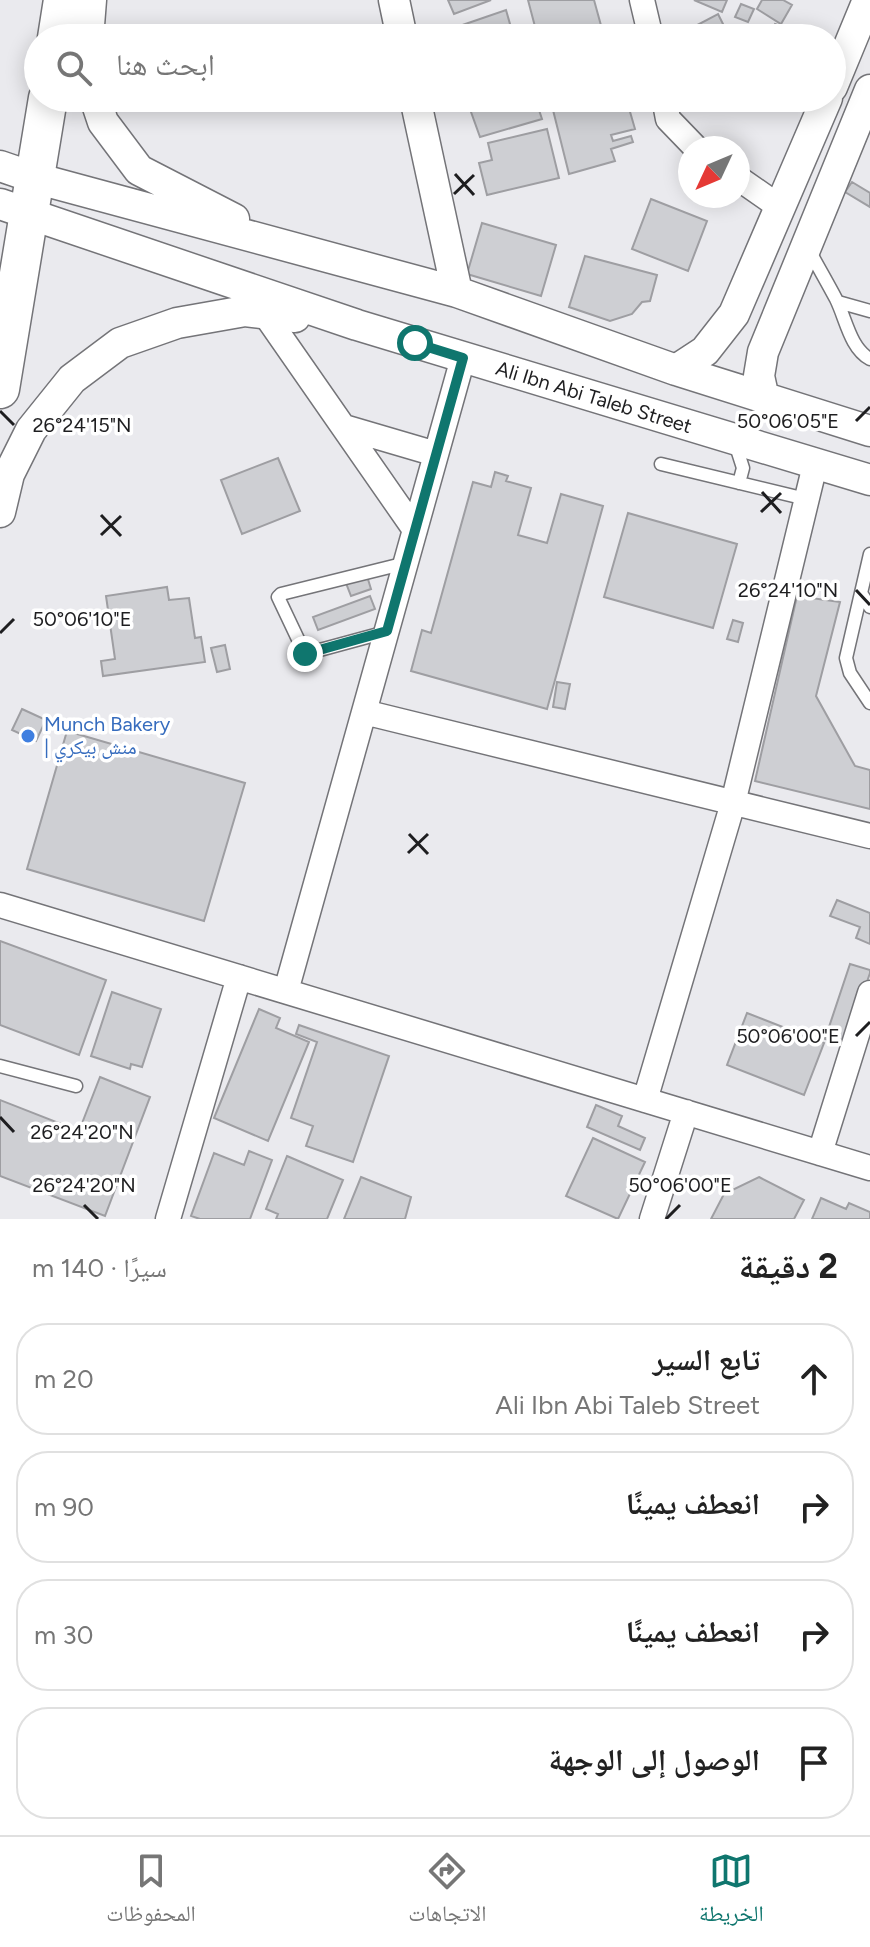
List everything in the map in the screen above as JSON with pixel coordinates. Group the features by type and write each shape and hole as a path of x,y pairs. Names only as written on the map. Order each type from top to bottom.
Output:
{"main road":[{"path":"59,24 63,0"},
{"path":"0,389 21,199 44,112"}],"street":[{"path":"89,24 91,0"},
{"path":"394,0 399,24"},
{"path":"642,0 648,24"},
{"path":"846,53 868,0"},
{"path":"764,399 759,376 770,330 870,90"},
{"path":"100,112 103,122 139,170 216,211 316,255"},
{"path":"418,112 457,292"},
{"path":"667,112 668,119 684,136"},
{"path":"676,370 705,351 734,314 821,112"},
{"path":"0,166 21,199 316,255 457,292 676,370 870,431"},
{"path":"750,186 781,208"},
{"name":"Ali Ibn Abi Taleb Street","path":"21,199 357,325 870,480"},
{"path":"0,512 9,474 31,430 72,379 120,343 177,323 245,311 357,325"},
{"path":"264,313 415,530"},
{"path":"734,314 739,324 747,330 755,333 770,330"},
{"path":"286,991 463,358"},
{"path":"344,427 436,454"},
{"path":"645,1100 733,803 815,465"},
{"path":"364,712 870,836"},
{"path":"0,905 870,1168"},
{"path":"168,1219 239,977"},
{"path":"820,1153 870,993"},
{"path":"652,1219 686,1112"}],"lane":[{"path":"806,244 838,302 856,346 870,359"},
{"path":"838,302 870,311"},
{"path":"734,440 743,468 739,483"},
{"path":"661,464 806,499"},
{"path":"870,554 846,658 850,673 870,703"},
{"path":"387,631 305,654 278,597 406,563"},
{"path":"861,593 870,607"},
{"path":"0,1066 76,1086"}],"building":[{"path":"448,0 491,0 454,14"},
{"path":"528,0 594,0 601,24 534,24"},
{"path":"694,0 727,0 722,12"},
{"path":"762,0 783,0 792,5 781,24 757,9"},
{"path":"741,4 754,9 748,22 735,17"},
{"path":"506,10 510,24 465,24"},
{"path":"718,14 723,24 699,24"},
{"path":"471,112 540,112 542,119 480,137"},
{"path":"554,112 630,112 635,129 611,135 613,141 631,136 633,142 611,149 615,161 569,174"},
{"path":"547,129 559,178 487,195 479,163 492,160 488,143"},
{"path":"852,182 870,193 870,207 845,192"},
{"path":"651,199 707,221 688,271 632,249"},
{"path":"482,223 556,245 541,296 467,274"},
{"path":"585,256 657,275 650,301 642,302 632,314 610,321 569,307"},
{"path":"278,458 300,511 242,534 221,480"},
{"path":"495,472 508,476 506,481 531,488 518,535 547,543 561,494 603,506 547,709 411,671 422,630 431,633 473,482 491,487"},
{"path":"628,513 737,544 713,628 604,597"},
{"path":"367,576 371,589 351,596 346,583"},
{"path":"167,587 169,600 189,598 195,638 201,637 205,662 103,676 101,661 115,659 106,596"},
{"path":"370,596 375,609 318,630 313,617"},
{"path":"797,596 840,602 816,696 855,766 870,770 870,809 755,781"},
{"path":"733,620 743,623 738,642 727,639"},
{"path":"225,645 230,669 217,672 211,648"},
{"path":"557,682 570,684 565,709 553,707"},
{"path":"22,709 46,720 36,741 12,730"},
{"path":"67,731 245,783 204,921 27,869"},
{"path":"837,900 870,913 870,944 856,938 860,927 830,916"},
{"path":"0,941 106,980 79,1055 0,1025"},
{"path":"850,964 870,970 870,973 845,1046 825,1039"},
{"path":"112,992 161,1009 142,1067 131,1064 130,1069 91,1056"},
{"path":"259,1009 280,1018 276,1028 309,1042 268,1141 214,1118"},
{"path":"747,1013 824,1043 804,1095 727,1065"},
{"path":"299,1025 389,1056 353,1162 306,1146 313,1126 291,1118 317,1042 296,1034"},
{"path":"100,1077 150,1097 105,1216 0,1176 0,1100 79,1131"},
{"path":"596,1105 622,1116 618,1126 645,1138 640,1150 587,1127"},
{"path":"593,1138 645,1162 618,1219 566,1196"},
{"path":"249,1151 272,1160 250,1219 200,1219 191,1216 214,1153 244,1165"},
{"path":"287,1156 343,1180 327,1219 276,1219 278,1214 266,1209"},
{"path":"361,1177 411,1197 405,1219 344,1219"},
{"path":"759,1177 804,1200 794,1219 711,1219 724,1194"},
{"path":"821,1198 846,1209 849,1203 870,1212 870,1219 812,1219"}],"place":[{"name":"Munch Bakery | منش بيكري","path":"28,736"}],"route":[{"path":"305,654 387,631 463,358 415,343"}]}
